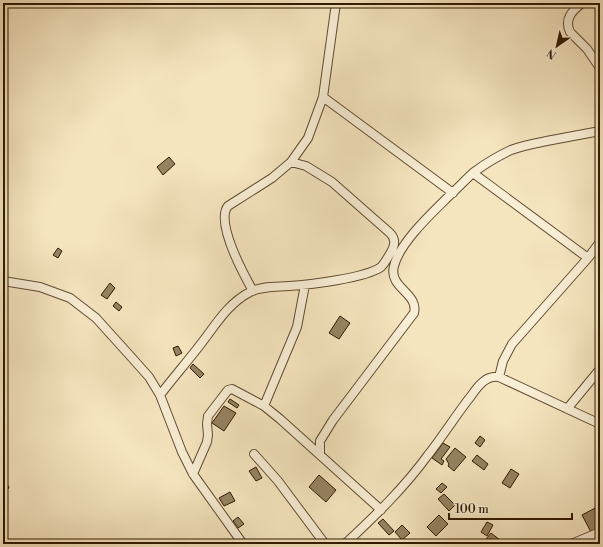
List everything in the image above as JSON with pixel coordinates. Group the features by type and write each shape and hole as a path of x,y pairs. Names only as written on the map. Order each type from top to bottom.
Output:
{"street":[{"path":"252,291 234,254 224,221 224,212 228,206 272,178 291,162 308,138 323,97 336,3"},
{"path":"582,3 570,15 568,20 568,28 593,57 600,68"},
{"path":"323,97 453,193"},
{"path":"320,454 320,441 329,426 414,313 415,309 413,300 396,283 393,268 410,237 473,173 500,155 524,146 600,131"},
{"path":"160,395 222,316 242,297 252,291 266,288 305,285 374,270 384,264 393,249 394,239 390,233 332,182 306,166 291,162"},
{"path":"473,173 588,258"},
{"path":"499,377 503,361 512,344 588,258 600,242"},
{"path":"3,281 40,287 70,298 96,318 149,377 160,395 182,452 193,474 243,544"},
{"path":"264,406 297,327 305,285"},
{"path":"567,409 600,369"},
{"path":"345,544 399,491 428,456 450,423 480,383 485,380 494,376 499,377 600,424"},
{"path":"193,474 208,439 206,424 208,416 229,389 234,389 264,406 320,454 381,510"},
{"path":"254,454 278,481 325,544"},
{"path":"571,544 600,532"}],"building":[{"path":"169,157 175,164 163,175 157,167"},
{"path":"58,248 62,251 58,258 53,255"},
{"path":"110,283 115,288 107,299 101,295"},
{"path":"116,302 122,307 119,311 113,306"},
{"path":"340,316 350,323 339,339 329,333"},
{"path":"178,346 182,353 176,356 173,348"},
{"path":"193,364 204,374 200,378 190,368"},
{"path":"230,399 239,405 237,408 228,402"},
{"path":"224,406 236,413 224,431 212,423"},
{"path":"480,436 485,440 480,447 475,443"},
{"path":"443,443 450,447 441,459 444,461 442,465 432,458"},
{"path":"455,448 466,457 454,471 448,466 449,464 446,459"},
{"path":"477,455 488,464 484,470 472,461"},
{"path":"256,467 262,478 256,481 249,471"},
{"path":"511,469 519,474 510,488 502,483"},
{"path":"3,475 9,488 3,491"},
{"path":"319,475 336,490 326,502 309,487"},
{"path":"442,483 447,487 441,493 436,489"},
{"path":"230,492 235,501 224,506 219,498"},
{"path":"444,494 455,505 449,511 438,499"},
{"path":"597,507 600,513 600,530 592,534 582,515"},
{"path":"439,515 448,524 436,536 427,527"},
{"path":"238,517 244,524 238,528 233,521"},
{"path":"383,519 394,531 389,535 378,523"},
{"path":"487,522 493,525 487,536 481,532"},
{"path":"402,525 410,533 402,540 395,532"},
{"path":"491,533 500,540 497,544 482,544"},
{"path":"360,539 366,544 355,544"}]}
